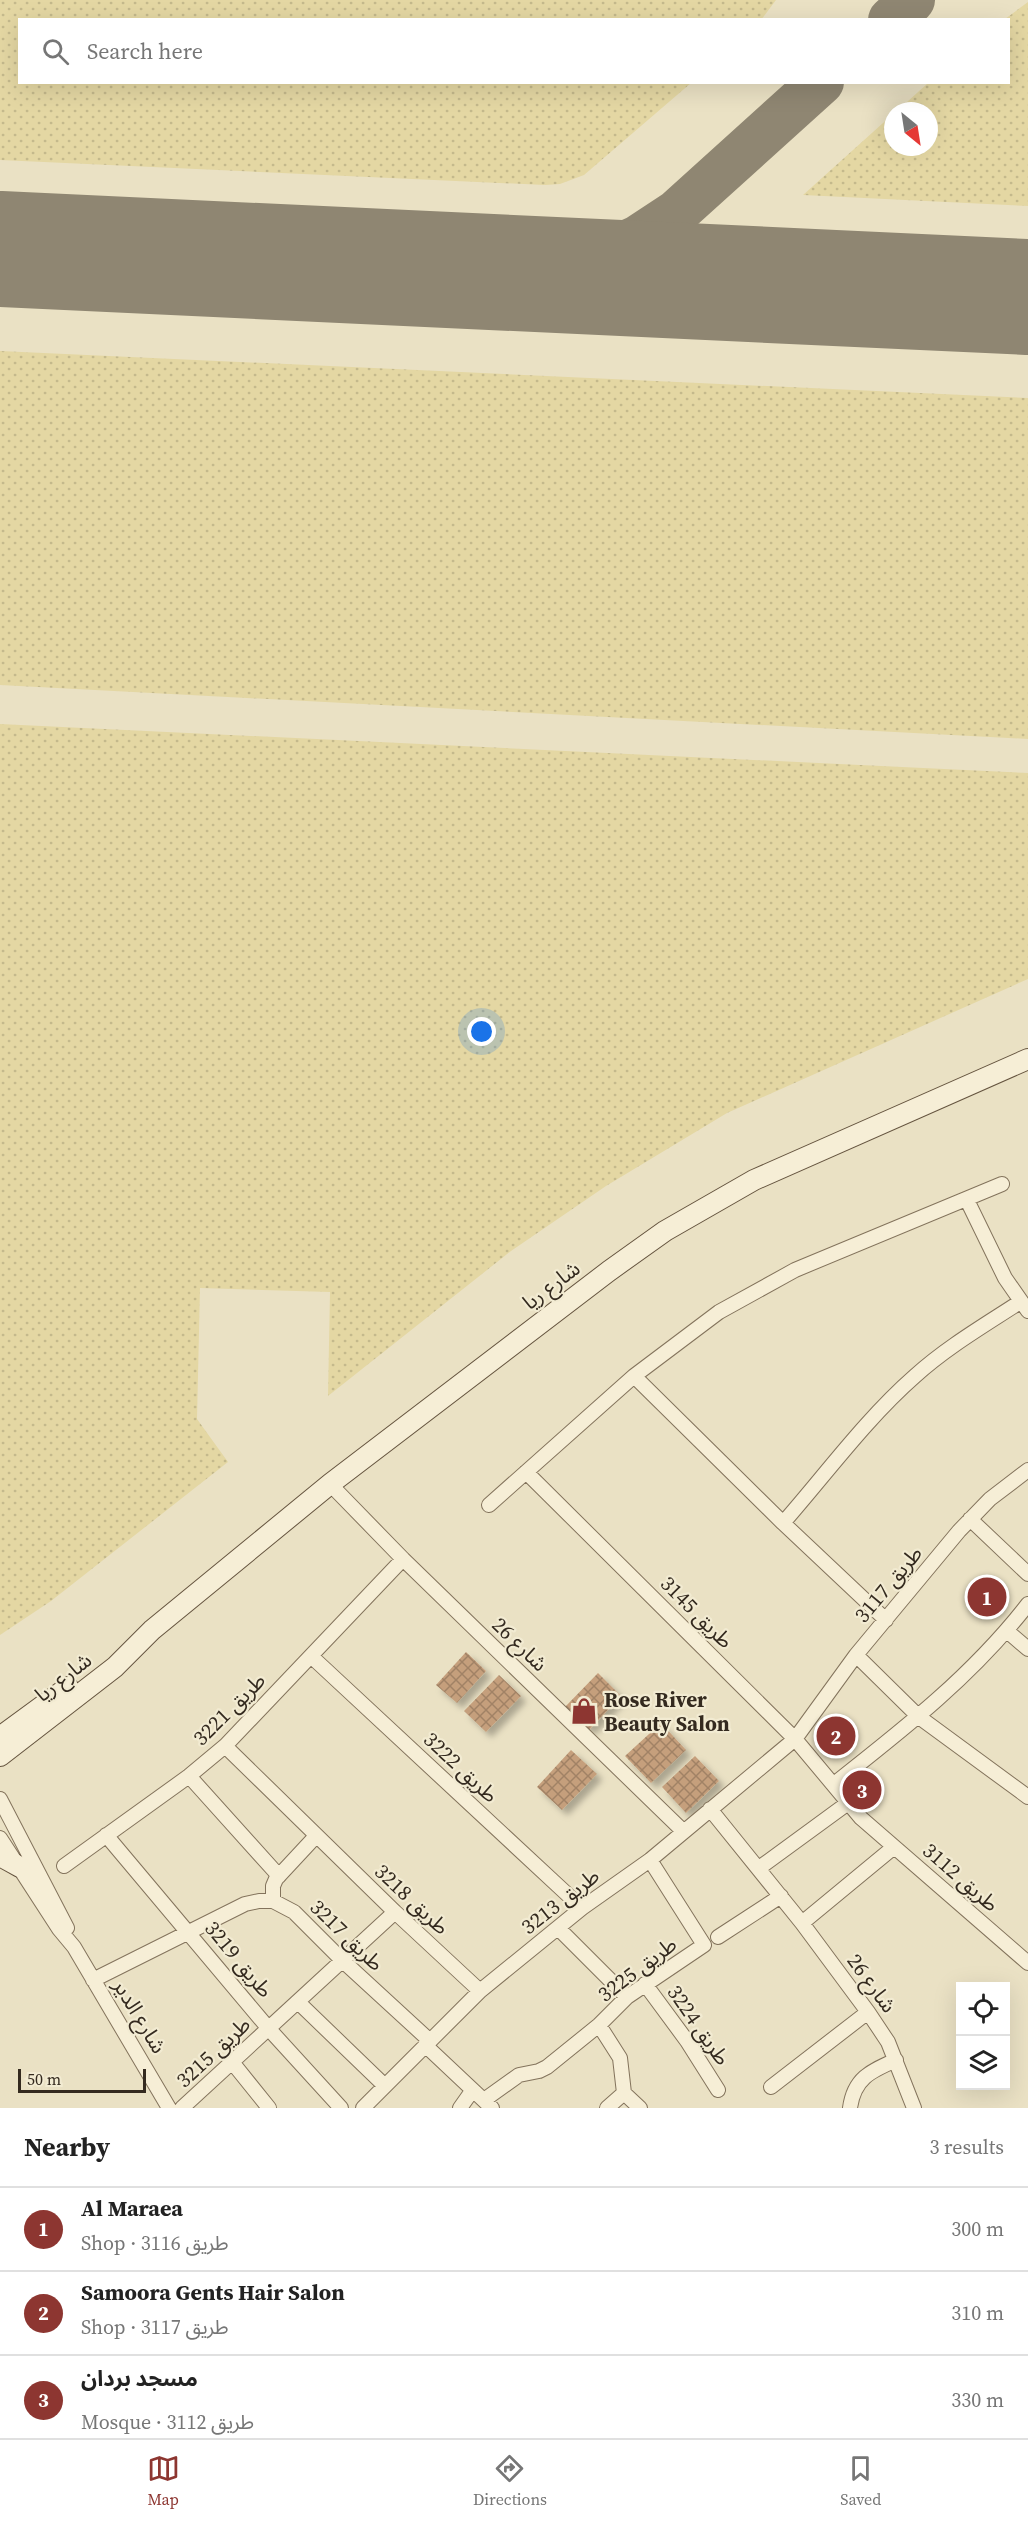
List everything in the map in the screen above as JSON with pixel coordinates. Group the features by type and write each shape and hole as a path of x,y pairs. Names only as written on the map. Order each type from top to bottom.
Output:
{"main road":[{"name":"شارع ريا","path":"0,1756 115,1666 152,1630 330,1484 609,1270 694,1212 785,1165 1028,1059"},
{"name":"شارع ريا","path":"0,1737 118,1650 152,1630"},
{"path":"0,1856 20,1867"}],"street":[{"path":"489,1505 634,1376 720,1312 756,1289 795,1270 1002,1184"},
{"path":"783,1523 916,1375 939,1357 1024,1306 1005,1278 968,1200"},
{"path":"634,1376 783,1523 886,1620"},
{"name":"طريق 3117","path":"795,1739 856,1655 970,1519 990,1498 1028,1470"},
{"name":"طريق 3145","path":"526,1472 795,1739 834,1784"},
{"name":"شارع 26","path":"330,1484 403,1559 683,1831"},
{"path":"970,1519 1028,1574"},
{"name":"طريق 3221","path":"64,1866 189,1776 225,1746 403,1559"},
{"path":"834,1784 940,1699 1007,1631 1028,1604"},
{"path":"1007,1631 1028,1649"},
{"path":"856,1655 919,1717 1028,1797"},
{"name":"طريق 3222","path":"312,1657 582,1908"},
{"name":"طريق 3213","path":"363,2108 480,1991 582,1908 650,1860 795,1739"},
{"name":"طريق 3218","path":"225,1746 394,1912 480,1991"},
{"path":"189,1776 279,1876"},
{"name":"طريق 3112","path":"834,1784 848,1803 894,1847 1028,1963"},
{"name":"شارع الدير","path":"0,1799 63,1918 74,1947 169,2108"},
{"path":"759,1868 848,1803"},
{"name":"شارع 26","path":"710,1809 781,1896 868,2012 888,2042 915,2108"},
{"name":"طريق 3219","path":"106,1836 269,2029 341,2108"},
{"path":"93,1980 245,1904 273,1901 273,1886 279,1876 316,1836"},
{"name":"شارع الدير","path":"0,1838 59,1929 74,1947"},
{"name":"طريق 3112","path":"802,1923 894,1847"},
{"name":"طريق 3225","path":"488,2104 519,2075 547,2067 599,2025 627,1997 704,1945 650,1860"},
{"path":"718,1937 781,1896"},
{"name":"طريق 3217","path":"273,1901 294,1912 427,2042 472,2091 488,2104"},
{"name":"طريق 3215","path":"182,2108 394,1912"},
{"path":"558,1928 627,1997"},
{"name":"طريق 3224","path":"645,1984 687,2041 718,2090"},
{"path":"298,2002 384,2085"},
{"path":"771,2086 868,2012"},
{"path":"599,2025 620,2058 624,2093 640,2108"},
{"path":"850,2108 852,2097 864,2076 896,2060"},
{"path":"232,2062 269,2108"},
{"path":"460,2108 472,2091"},
{"path":"607,2108 624,2093"}],"sand":[{"path":"0,0 776,0 762,18 18,18 18,84 690,84 584,175 560,184 0,160"},
{"path":"1028,2 1028,206 803,195 884,122 884,156 938,156 938,102 907,102 927,84 1010,84 1010,18 1006,18"},
{"path":"0,351 1028,398 1028,739 0,685"},
{"path":"0,724 1028,773 1028,979 727,1113 606,1186 511,1251 328,1396 330,1292 200,1288 197,1419 228,1462 51,1601 0,1635"}],"building":[{"path":"466,1652 486,1671 457,1703 436,1685"},
{"path":"598,1673 621,1696 589,1730 565,1707"},
{"path":"499,1675 521,1696 486,1732 464,1711"},
{"path":"661,1723 686,1750 651,1783 625,1756"},
{"path":"571,1750 597,1774 562,1810 537,1787"},
{"path":"695,1756 719,1781 686,1813 662,1787"}],"taxiway":[{"path":"893,18 912,0"},
{"path":"521,273 570,263 606,252 638,238 676,213 819,84"}],"runway":[{"path":"0,249 1028,297"}],"place":[{"name":"Al Maraea","path":"987,1597"},
{"name":"Rose River Beauty Salon","path":"584,1711"},
{"name":"Samoora Gents Hair Salon","path":"836,1736"},
{"name":"مسجد بردان","path":"862,1790"}]}
